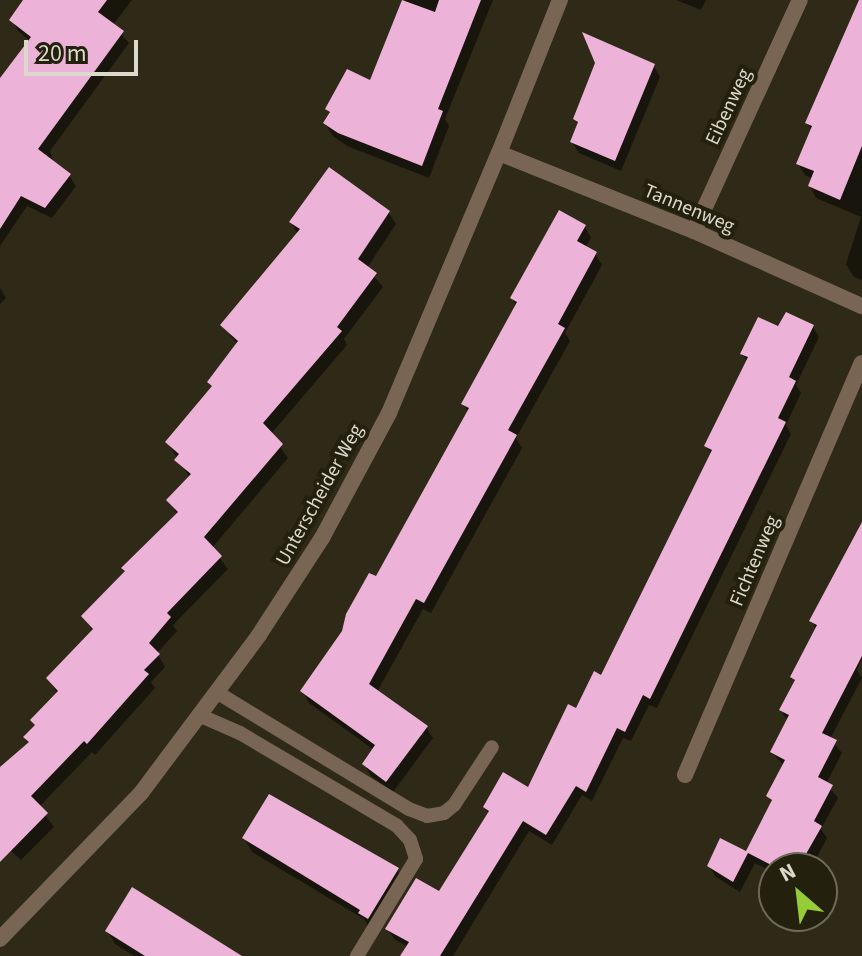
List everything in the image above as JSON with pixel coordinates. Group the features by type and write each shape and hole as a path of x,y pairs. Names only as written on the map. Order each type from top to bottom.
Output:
{"street":[{"name":"Unterscheider Weg","path":"0,939 141,793 218,693 322,538 389,413 560,0"},
{"name":"Eibenweg","path":"694,231 800,0"},
{"name":"Tannenweg","path":"499,153 694,231 862,306"},
{"name":"Fichtenweg","path":"685,775 862,363"}],"lane":[{"path":"218,693 409,809 427,816 444,813 454,805 492,747"},
{"path":"201,716 240,733 345,795 397,826 410,840 416,859 357,956"}],"building":[{"path":"23,0 107,0 98,12 124,31 38,149 71,174 45,208 21,196 0,229 0,78 31,37 9,20"},
{"path":"402,0 435,12 439,0 481,0 438,109 443,111 422,166 338,133 323,123 330,112 325,109 347,69 370,80"},
{"path":"859,0 862,0 862,146 840,200 808,186 814,171 796,164 812,126 805,123"},
{"path":"582,32 655,64 615,161 570,142 578,122 573,119 595,63"},
{"path":"329,167 390,211 358,259 377,273 337,327 342,331 263,423 283,444 204,537 222,556 167,613 171,617 149,643 160,654 144,670 149,674 87,744 84,741 31,796 48,813 0,862 0,767 29,742 23,737 35,725 30,720 58,691 46,678 93,629 81,616 125,571 121,568 178,512 166,500 191,474 174,460 179,454 165,442 212,386 207,382 238,341 220,325 300,229 289,222"},
{"path":"559,210 586,225 577,241 597,252 558,324 565,328 508,430 517,435 424,603 416,599 369,684 428,726 386,782 362,764 375,745 300,691 342,631 346,614 369,573 376,576 469,408 461,404 517,302 510,298"},
{"path":"786,312 814,325 789,377 796,381 778,418 786,422 650,699 643,695 625,732 617,728 586,792 576,786 546,835 523,821 440,956 400,956 409,942 385,929 416,878 439,891 489,811 483,807 503,772 528,787 568,704 576,708 594,671 601,675 712,450 704,446 748,357 740,354 758,317 778,326"},
{"path":"862,522 862,656 822,733 837,740 818,777 833,785 814,821 822,826 807,852 758,852 758,858 748,853 733,882 707,866 720,838 746,851 772,800 766,796 785,760 770,752 789,715 779,710 795,680 790,677 817,625 809,621"},
{"path":"269,794 399,868 368,919 358,913 360,910 242,838"},
{"path":"132,887 242,956 145,956 105,931"}]}
